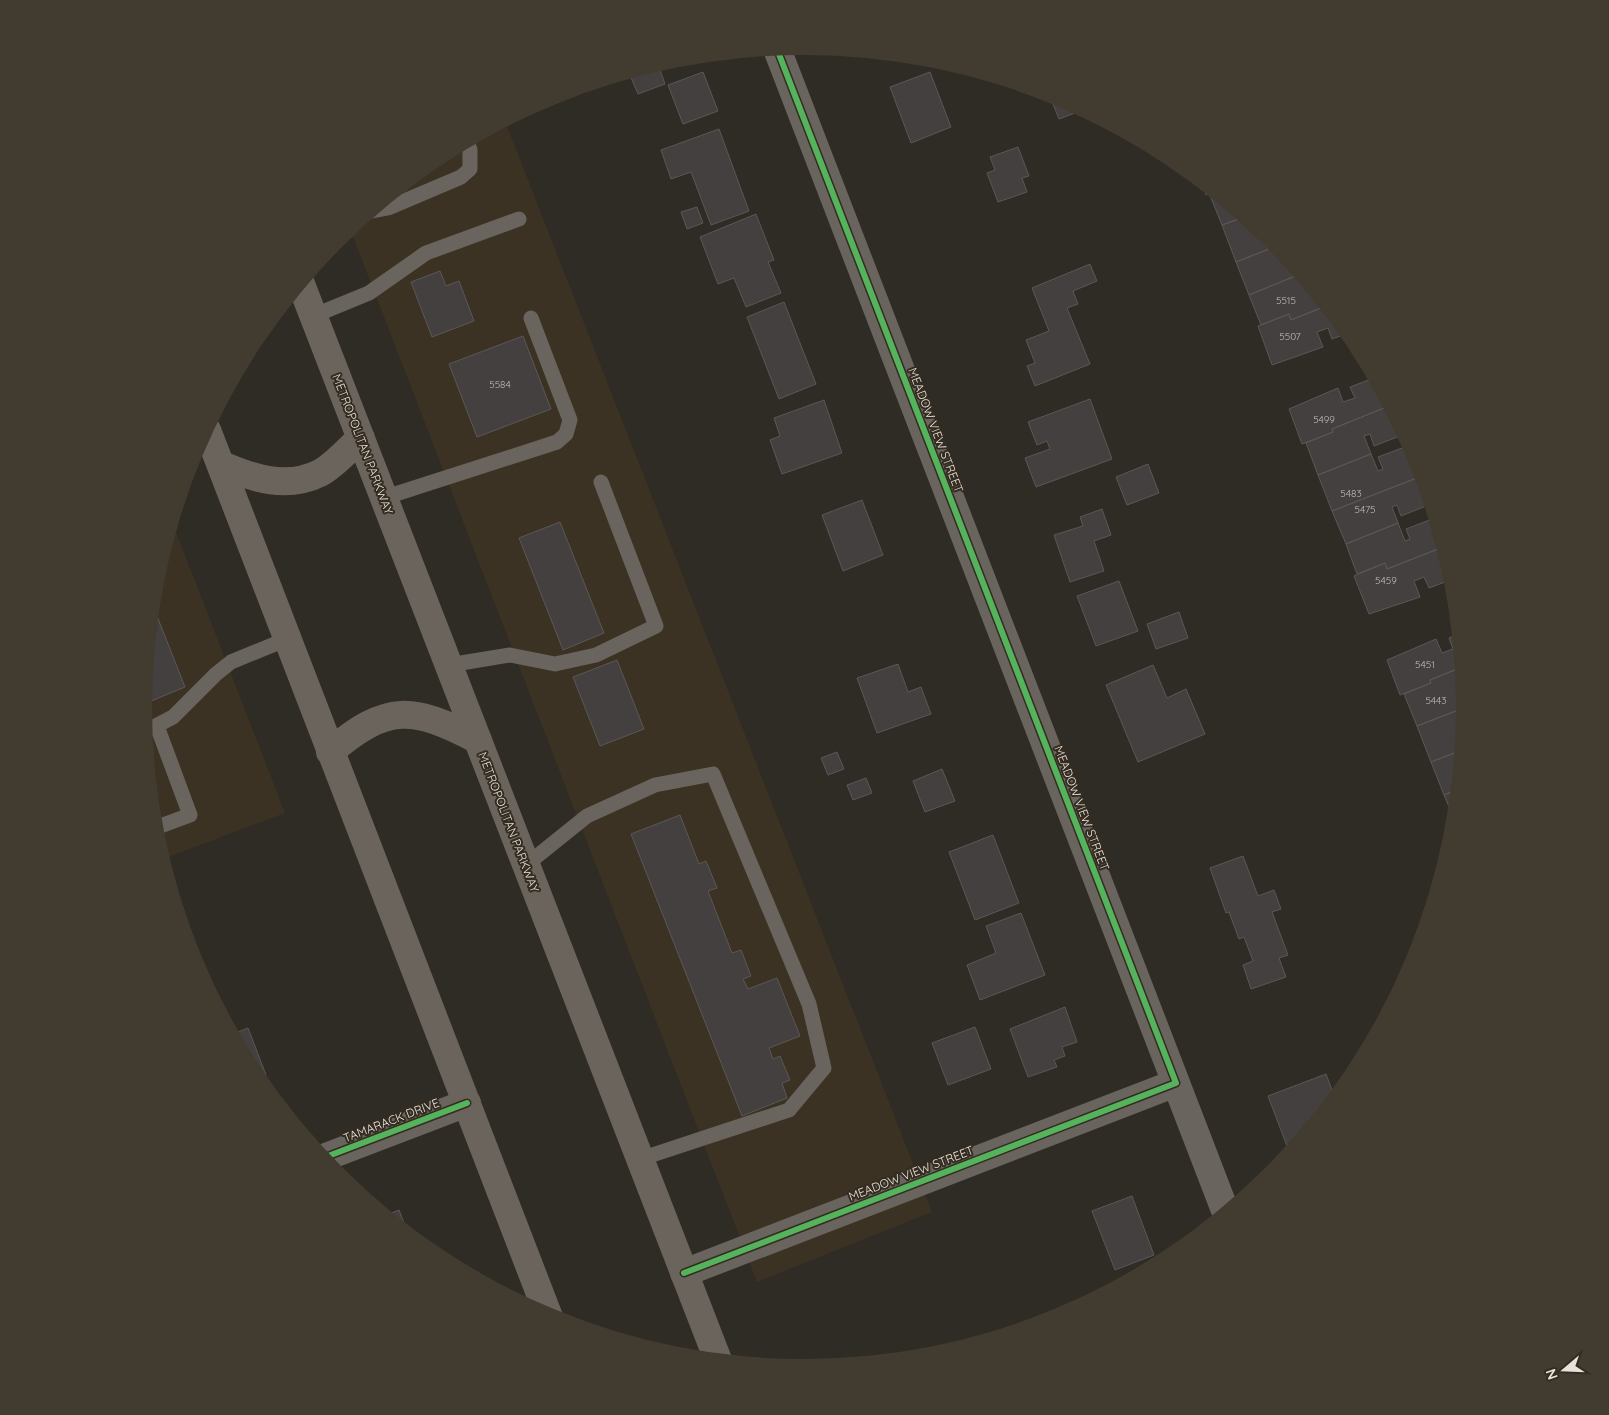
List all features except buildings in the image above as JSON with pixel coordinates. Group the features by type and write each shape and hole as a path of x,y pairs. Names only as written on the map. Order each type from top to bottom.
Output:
{"main road":[{"name":"METROPOLITAN PARKWAY","path":"303,290 715,1353"},
{"path":"220,464 250,477 279,482 299,480 320,473 361,438"},
{"path":"210,439 545,1305"},
{"path":"330,752 355,731 374,720 395,714 418,715 443,722 478,740"}],"street":[{"name":"MEADOW VIEW STREET","path":"684,1272 1176,1083 780,56"},
{"path":"1176,1083 1224,1207"},
{"name":"TAMARACK DRIVE","path":"330,1155 467,1103"}],"lane":[{"path":"384,209 461,176 470,169 469,148"},
{"path":"313,316 369,292 426,253 519,219"},
{"path":"384,498 557,442 566,434 570,420 531,318"},
{"path":"449,665 510,655 555,664 596,655 656,626 601,482"},
{"path":"152,727 173,717 216,674 231,662 287,639"},
{"path":"153,731 190,815 163,825"},
{"path":"526,865 587,816 655,785 713,774 809,1004 824,1068 789,1110 640,1158"}],"shaded area":[{"path":"507,127 932,1212 757,1282 353,237 407,190 442,165 478,142"},
{"path":"176,532 285,813 170,856 158,793 153,750 152,708 153,665 158,622"}],"cycle path":[{"path":"684,1273 1176,1083 780,56"},
{"path":"330,1155 467,1103"}]}
